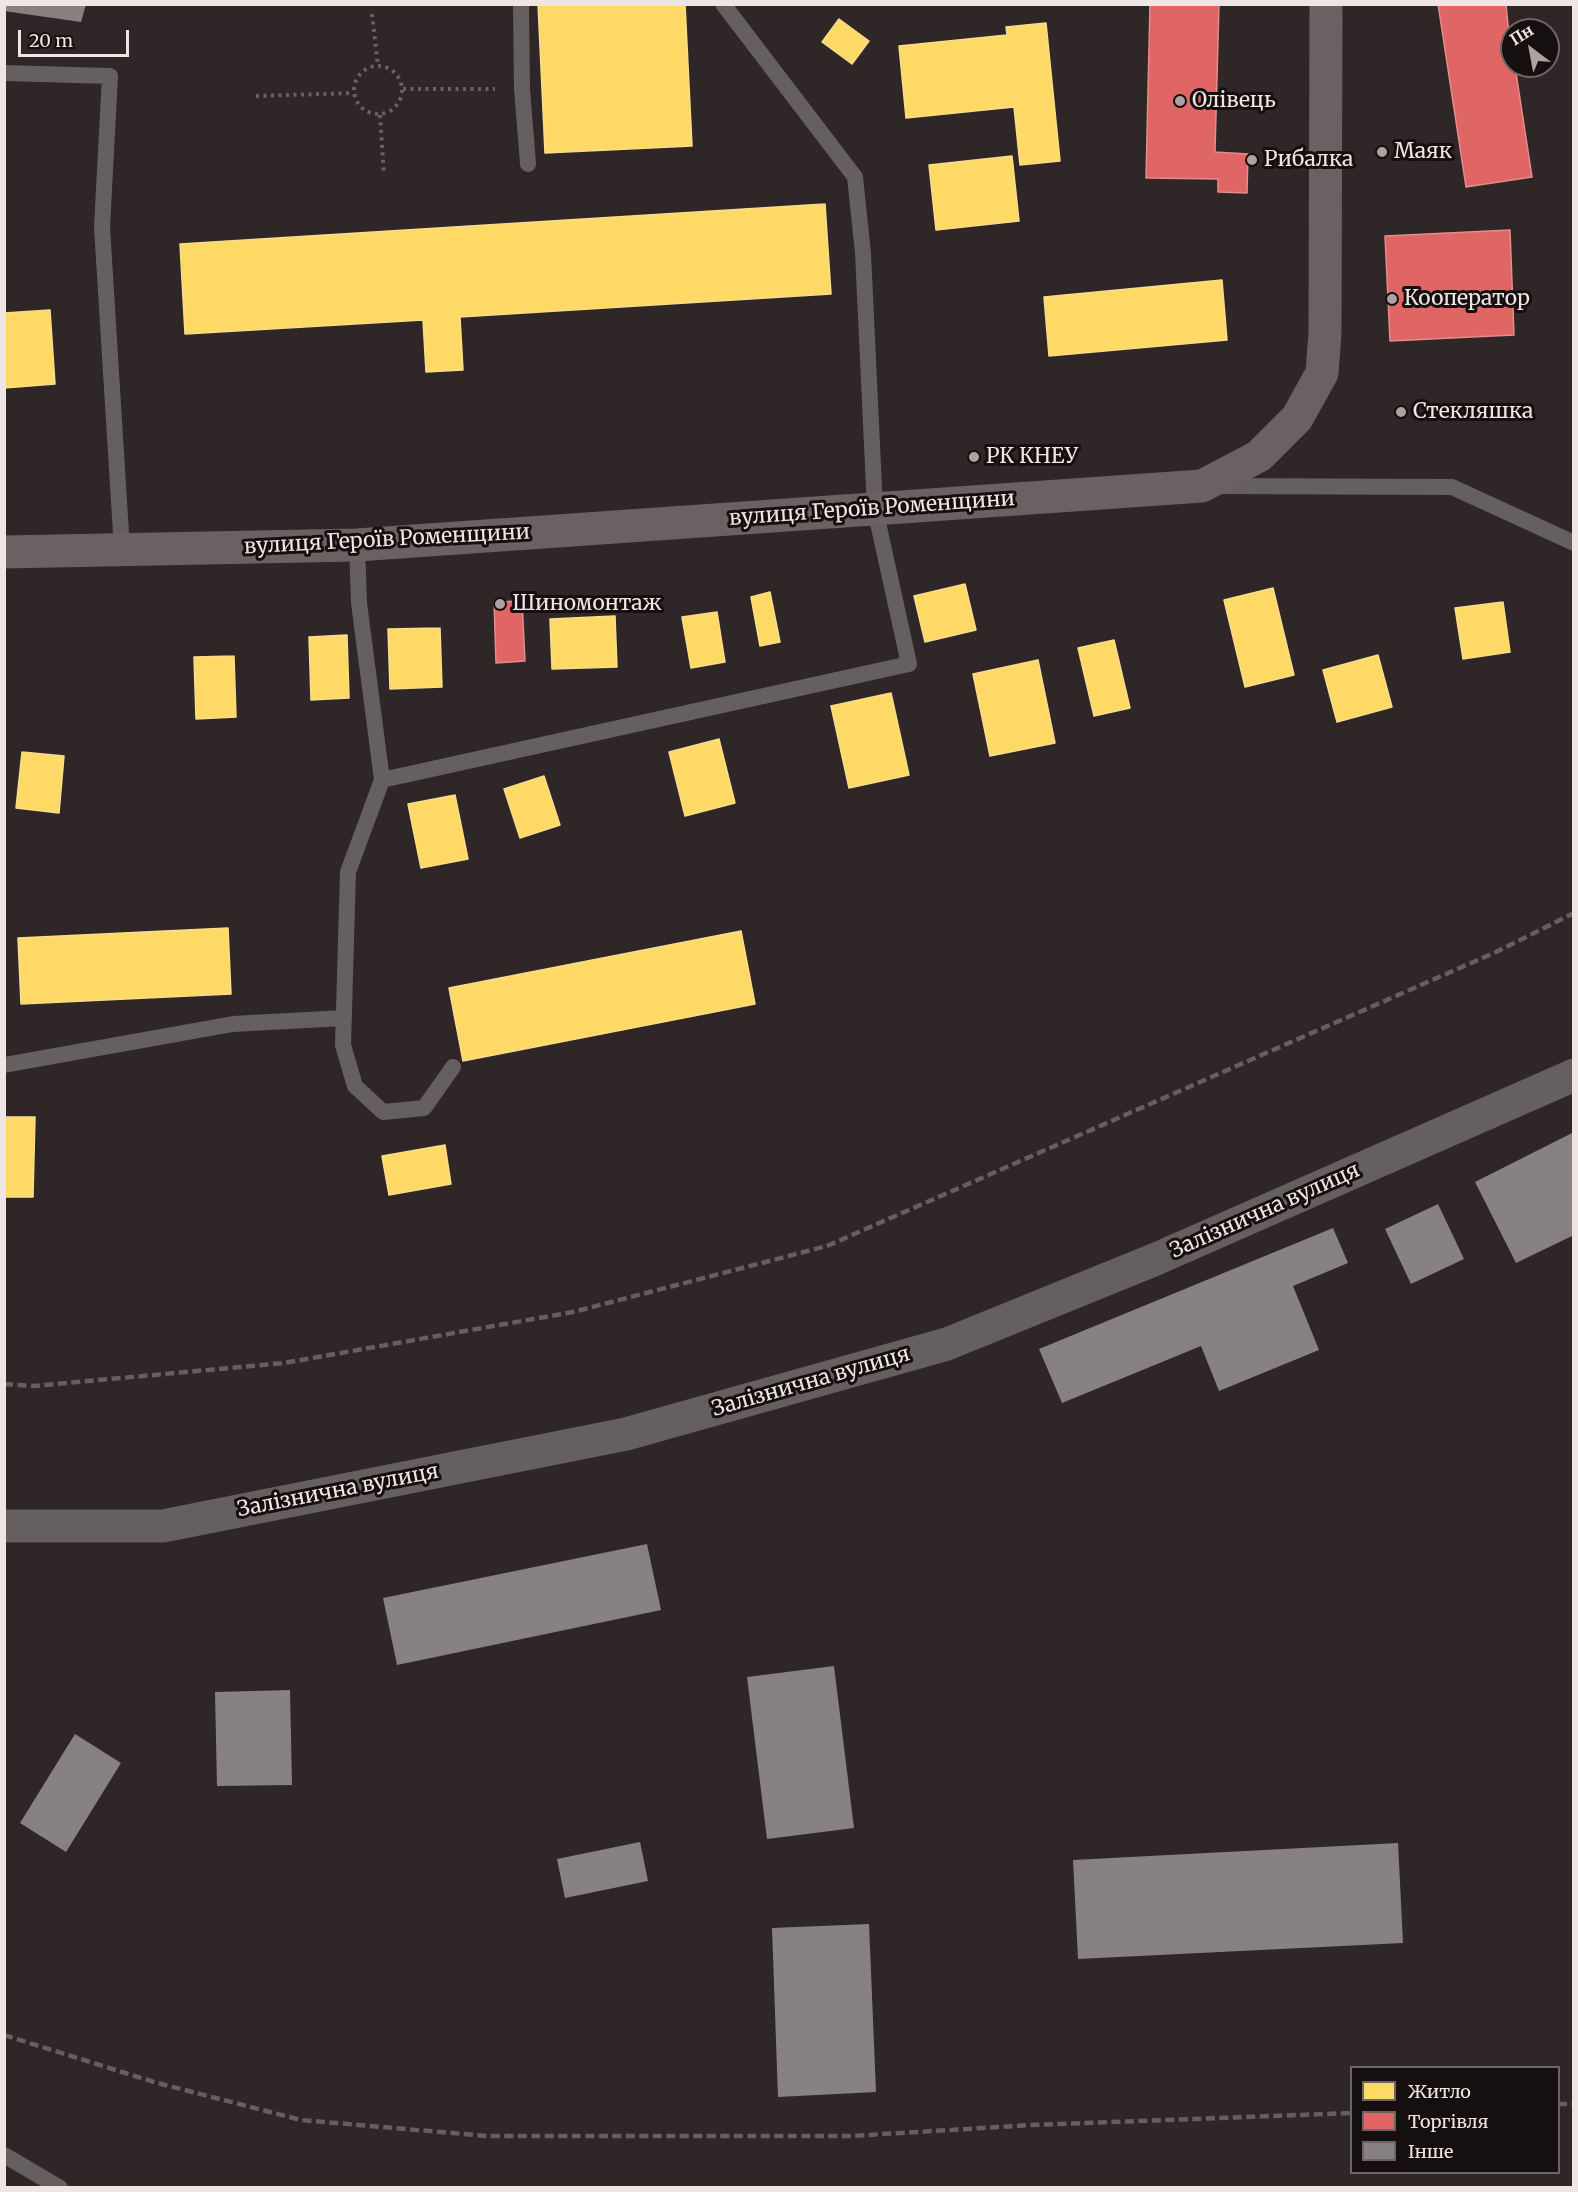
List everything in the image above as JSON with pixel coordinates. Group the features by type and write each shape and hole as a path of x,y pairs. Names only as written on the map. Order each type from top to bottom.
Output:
{"street":[{"name":"вулиця Героїв Роменщини","path":"4,552 357,545 1202,486 1259,456 1297,418 1322,373 1325,333 1326,4"},
{"name":"Залізнична вулиця","path":"4,1526 163,1526 626,1434 935,1348 1156,1259 1574,1075"}],"lane":[{"path":"521,4 522,88 528,165"},
{"path":"382,780 909,664 875,509 863,253 855,177 723,4"},
{"path":"4,73 110,76 102,227 122,550"},
{"path":"1202,486 1452,488 1574,543"},
{"path":"357,545 359,603 382,780 348,872 343,1045 355,1086 383,1112 424,1108 453,1067"},
{"path":"4,1065 233,1024 344,1018"},
{"path":"4,2155 60,2187"}],"path":[{"path":"372,14 378,66"},
{"path":"378,66 390,68 398,75 403,89 401,100 395,109 380,115 365,112 358,105 353,93 354,83 360,74 371,67 378,66"},
{"path":"403,89 522,88"},
{"path":"256,96 353,93"},
{"path":"380,115 384,175"}],"building: Житло":[{"path":"538,4 685,4 692,146 545,153"},
{"path":"839,19 869,41 852,64 822,42"},
{"path":"1046,23 1060,161 1020,165 1014,107 906,118 899,46 1007,35 1006,27"},
{"path":"1012,156 1019,221 936,230 929,165"},
{"path":"825,204 831,294 460,317 463,370 426,372 423,320 185,334 180,244"},
{"path":"1222,280 1227,340 1049,356 1044,297"},
{"path":"50,310 55,384 4,388 4,313"},
{"path":"965,584 976,630 925,642 914,596"},
{"path":"1273,588 1294,675 1245,687 1224,600"},
{"path":"770,592 780,642 760,646 751,597"},
{"path":"1503,602 1510,652 1463,659 1455,608"},
{"path":"717,612 725,662 691,668 682,617"},
{"path":"615,616 617,667 552,669 550,619"},
{"path":"440,628 442,687 390,689 388,629"},
{"path":"347,635 349,698 311,700 309,637"},
{"path":"1114,640 1130,708 1094,716 1078,648"},
{"path":"1378,655 1392,707 1337,722 1323,670"},
{"path":"234,656 236,717 196,719 194,657"},
{"path":"1038,660 1055,743 990,756 973,674"},
{"path":"891,693 909,775 849,788 831,706"},
{"path":"719,739 735,803 685,816 669,752"},
{"path":"22,752 64,756 59,813 16,808"},
{"path":"544,776 560,825 520,838 504,789"},
{"path":"455,795 468,859 421,868 408,804"},
{"path":"228,928 231,994 21,1004 18,938"},
{"path":"741,931 755,1004 463,1061 449,988"},
{"path":"4,1117 35,1117 33,1197 4,1197"},
{"path":"445,1145 451,1184 389,1195 382,1156"}],"building: Торгівля":[{"path":"1150,4 1219,4 1215,152 1248,154 1247,193 1218,192 1218,179 1146,178"},
{"path":"1438,4 1506,4 1507,18 1500,18 1500,78 1517,78 1532,177 1466,187"},
{"path":"1510,230 1514,335 1390,341 1385,236"},
{"path":"522,601 525,661 496,663 494,602"}],"building: Інше":[{"path":"4,4 86,4 81,22 4,11"},
{"path":"1574,1132 1574,1235 1516,1263 1475,1182"},
{"path":"1438,1204 1464,1259 1411,1284 1385,1229"},
{"path":"1333,1228 1348,1263 1293,1286 1319,1350 1219,1391 1201,1346 1062,1403 1039,1349"},
{"path":"647,1544 661,1610 397,1665 383,1598"},
{"path":"834,1666 854,1828 767,1839 747,1677"},
{"path":"290,1690 292,1785 217,1786 215,1692"},
{"path":"75,1734 121,1763 66,1852 20,1823"},
{"path":"640,1842 648,1881 565,1898 557,1859"},
{"path":"1398,1843 1403,1943 1078,1959 1073,1860"},
{"path":"869,1924 876,2092 778,2097 772,1928"}],"railway":[{"path":"4,1384 34,1386 284,1363 573,1312 827,1246 1496,952 1574,913"},
{"path":"4,2035 154,2082 301,2120 487,2136 851,2136 1032,2125 1350,2113"},
{"path":"1560,2104 1574,2104"}],"place":[{"name":"Олівець","path":"1180,101"},
{"name":"Маяк","path":"1382,152"},
{"name":"Рибалка","path":"1252,160"},
{"name":"Кооператор","path":"1392,299"},
{"name":"Стекляшка","path":"1401,412"},
{"name":"РК КНЕУ","path":"974,457"},
{"name":"Шиномонтаж","path":"500,604"}]}
